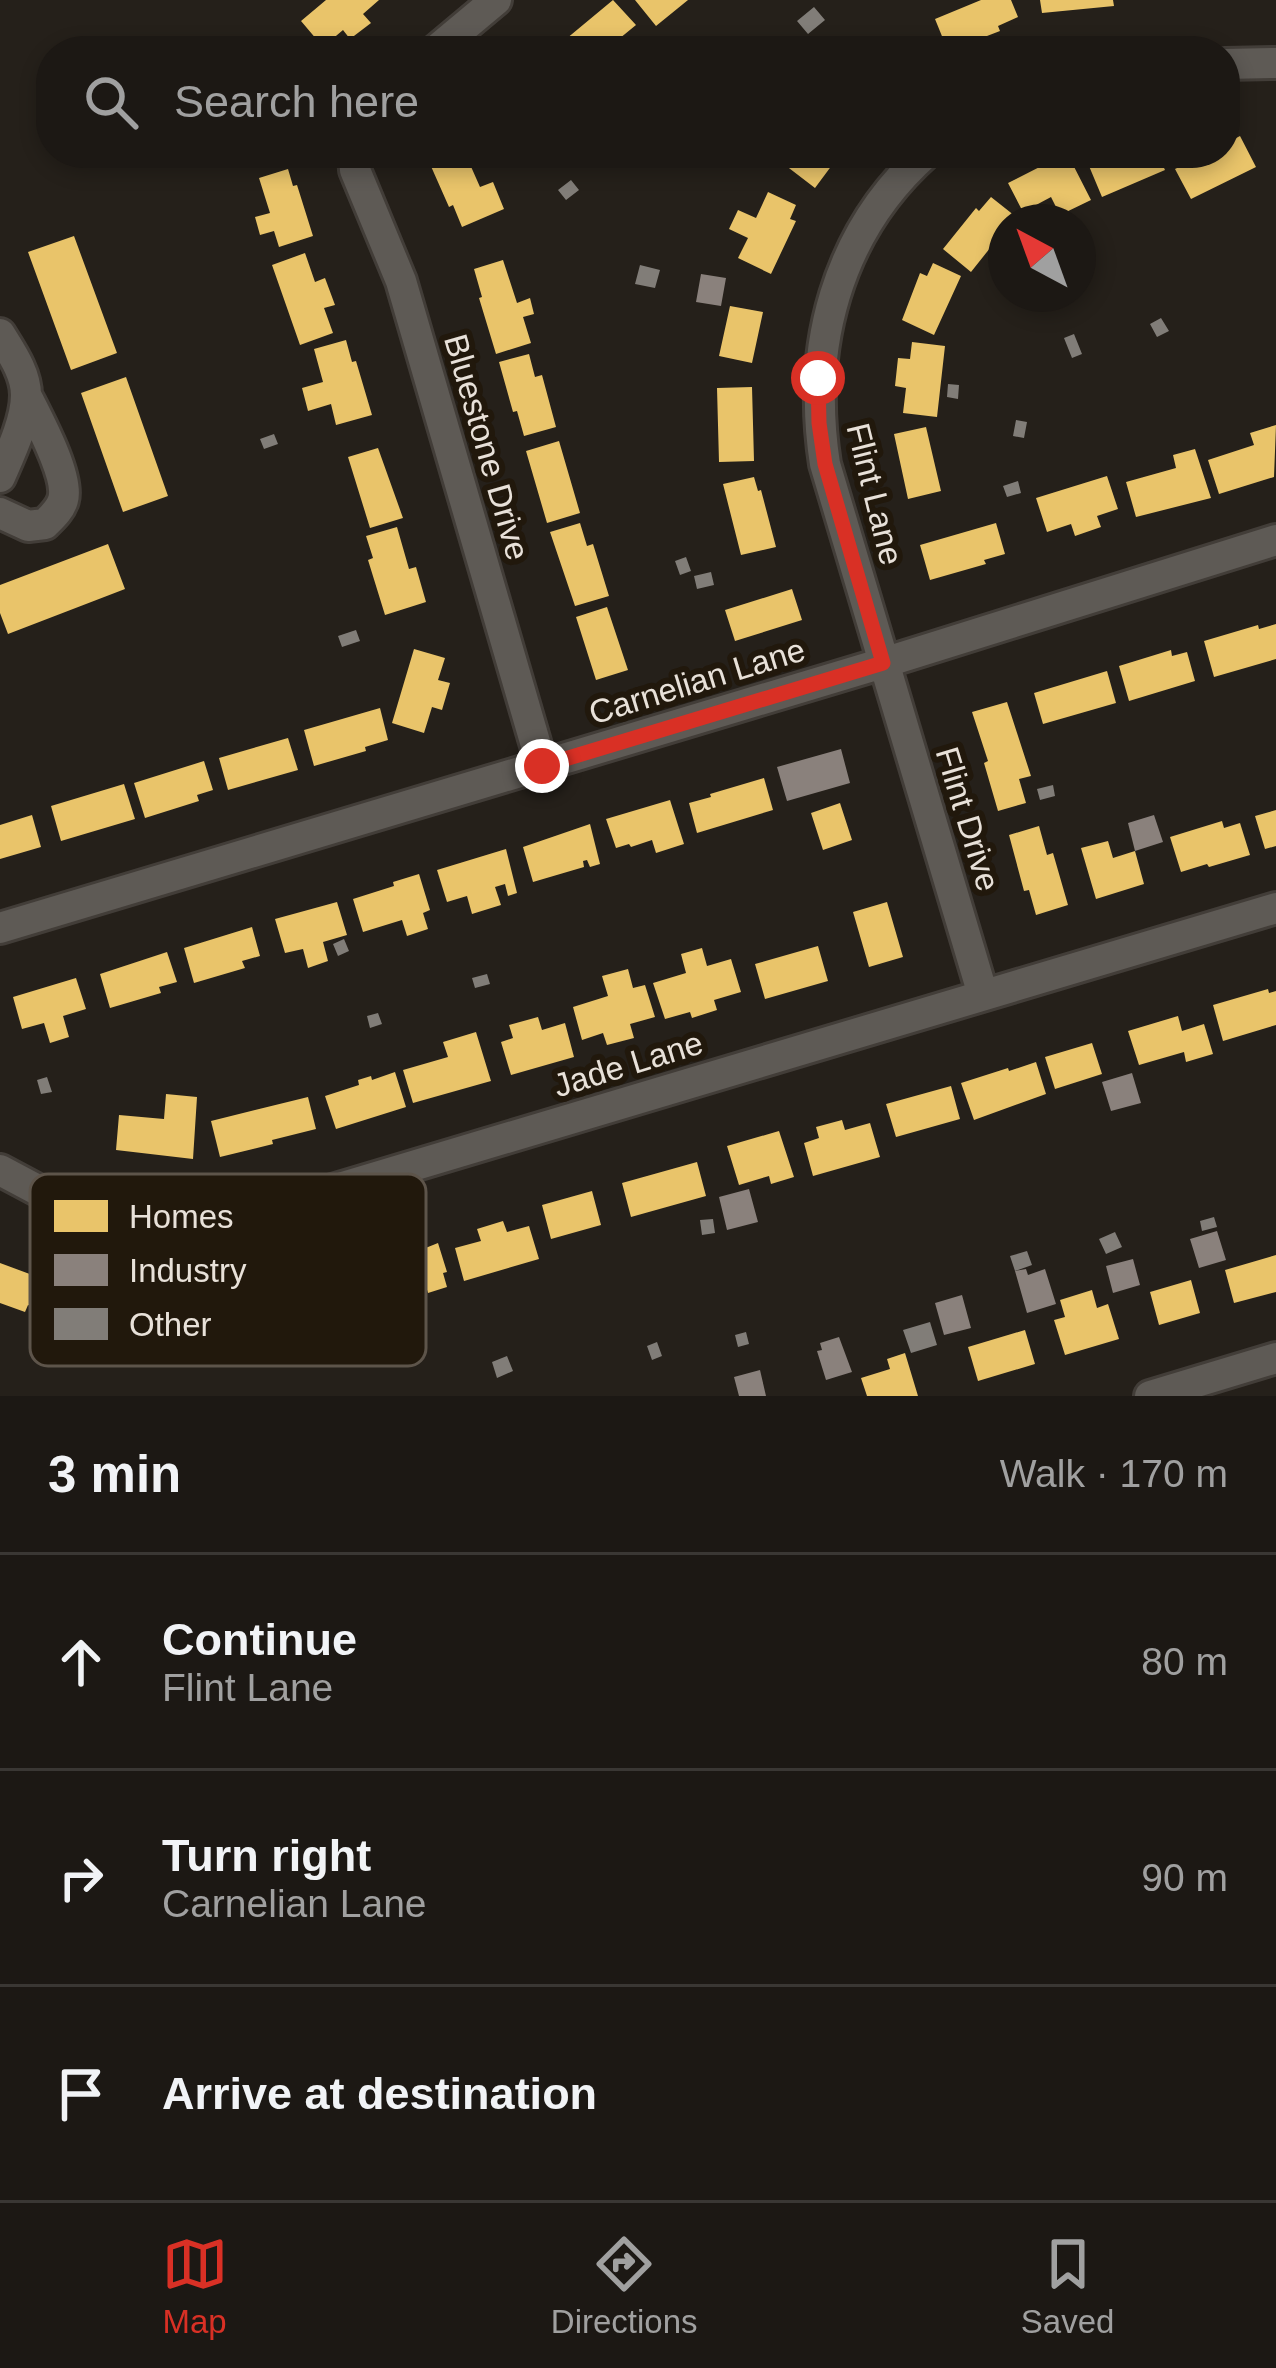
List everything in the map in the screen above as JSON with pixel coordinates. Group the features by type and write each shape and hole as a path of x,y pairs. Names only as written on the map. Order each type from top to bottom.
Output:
{"street":[{"path":"453,36 496,0"},
{"path":"1240,64 1276,63"},
{"name":"Bluestone Drive","path":"355,168 401,281 542,766"},
{"name":"Flint Lane","path":"883,663 825,464 818,378 839,280 858,238 909,168"},
{"path":"0,334 18,363 26,395 49,439 65,489 63,502 45,524 28,526 0,513"},
{"path":"0,477 16,440 26,395"},
{"name":"Carnelian Lane","path":"0,928 1276,540"},
{"name":"Flint Drive","path":"883,663 983,995"},
{"name":"Jade Lane","path":"386,1174 1276,908"},
{"name":"Jade Lane","path":"0,1171 30,1186"},
{"path":"1150,1396 1276,1358"}],"building: Homes":[{"path":"326,0 379,0 363,14 371,23 354,36 343,30 336,36 314,36 301,21"},
{"path":"613,0 636,25 623,36 570,36"},
{"path":"635,0 688,0 656,26"},
{"path":"981,0 1011,0 1018,17 987,36 942,36 935,19"},
{"path":"1040,0 1113,0 1114,6 1042,13"},
{"path":"1240,136 1256,167 1191,199 1175,169 1240,168"},
{"path":"432,168 472,168 480,187 493,182 504,209 462,227 453,205 449,207"},
{"path":"789,168 830,168 815,188"},
{"path":"1038,168 1075,168 1091,200 1054,204 1051,197 1038,204 1019,204 1008,183"},
{"path":"1090,168 1165,170 1102,197"},
{"path":"288,169 313,236 279,247 274,231 260,235 255,217 270,213 259,178"},
{"path":"768,192 796,205 790,219 796,221 771,274 738,258 748,238 729,229 738,210 756,218"},
{"path":"991,197 1000,204 988,204 988,251 971,272 943,249 976,208 979,211"},
{"path":"74,236 117,353 71,370 28,252"},
{"path":"305,253 315,282 325,278 335,305 324,308 333,333 300,345 272,265"},
{"path":"503,260 517,303 530,298 534,314 523,317 531,343 496,354 474,269"},
{"path":"933,263 961,276 934,335 902,320 920,273 927,276"},
{"path":"730,306 763,312 752,363 719,356"},
{"path":"346,340 372,415 336,425 331,404 308,411 302,388 323,382 314,349"},
{"path":"912,342 945,346 937,417 903,413 906,388 895,386 898,358 910,359"},
{"path":"529,354 535,377 542,375 556,427 524,436 499,362"},
{"path":"126,377 168,496 123,512 81,393"},
{"path":"752,387 754,461 719,462 717,388"},
{"path":"1276,425 1274,477 1219,494 1208,460 1254,445 1250,433"},
{"path":"926,427 941,491 908,499 894,434"},
{"path":"559,441 580,513 547,523 526,451"},
{"path":"378,448 403,518 370,528 348,457"},
{"path":"1195,449 1211,498 1136,517 1126,482 1176,468 1173,455"},
{"path":"1107,476 1118,509 1097,516 1101,527 1075,536 1071,524 1047,532 1036,498"},
{"path":"754,477 776,547 741,555 723,484"},
{"path":"580,523 587,546 593,544 609,596 575,606 550,532"},
{"path":"996,523 1005,554 930,580 920,545"},
{"path":"397,527 409,569 416,567 426,602 385,615 368,560 373,558 366,536"},
{"path":"108,544 125,589 8,634 0,613 0,585"},
{"path":"792,589 802,620 735,641 725,610"},
{"path":"607,607 628,670 596,680 576,617"},
{"path":"1276,624 1276,659 1214,677 1204,641"},
{"path":"414,649 445,658 438,680 450,683 442,710 432,707 424,733 392,723"},
{"path":"1171,650 1172,656 1187,652 1195,681 1129,701 1119,666"},
{"path":"1107,671 1116,703 1043,724 1034,693"},
{"path":"1007,702 1031,776 1019,779 1026,803 998,811 972,712"},
{"path":"380,708 388,740 314,766 304,730"},
{"path":"288,738 298,770 228,790 219,758"},
{"path":"204,761 213,790 197,795 199,801 145,818 134,783"},
{"path":"764,778 773,810 697,833 689,803"},
{"path":"124,784 135,819 61,841 51,806"},
{"path":"670,800 684,844 656,853 652,840 616,848 606,819"},
{"path":"840,803 852,840 823,850 811,813"},
{"path":"1276,810 1276,846 1265,849 1255,816"},
{"path":"32,815 41,847 0,859 0,825"},
{"path":"1222,821 1224,828 1240,823 1250,855 1181,872 1170,837"},
{"path":"590,824 600,864 590,867 583,861 584,867 533,882 523,847"},
{"path":"1039,826 1047,855 1053,853 1068,905 1036,915 1029,890 1024,891 1009,835"},
{"path":"1108,841 1113,858 1135,851 1144,884 1096,899 1081,848"},
{"path":"506,849 517,893 508,896 505,884 495,887 501,905 472,914 467,896 447,902 437,870"},
{"path":"419,874 430,910 423,913 428,929 407,936 402,920 363,932 353,899"},
{"path":"337,902 347,935 323,942 328,961 308,968 303,949 285,953 275,919"},
{"path":"887,902 903,957 869,967 853,912"},
{"path":"252,927 260,956 242,961 245,968 194,983 184,948"},
{"path":"818,946 828,981 765,999 755,964"},
{"path":"702,948 707,966 731,959 741,992 714,1000 717,1010 692,1018 690,1012 665,1019 653,983 686,973 681,954"},
{"path":"167,952 177,982 159,987 161,993 110,1008 100,974"},
{"path":"628,969 633,988 645,985 655,1017 630,1024 634,1038 607,1045 603,1033 582,1040 573,1007 608,996 602,976"},
{"path":"76,978 86,1009 63,1016 69,1037 50,1043 44,1023 22,1029 13,997"},
{"path":"1268,989 1269,993 1276,991 1276,1025 1223,1041 1213,1005"},
{"path":"1178,1016 1182,1031 1204,1024 1213,1054 1186,1062 1184,1052 1139,1065 1128,1031"},
{"path":"538,1017 542,1030 565,1023 574,1057 511,1075 501,1042 513,1038 509,1025"},
{"path":"476,1032 491,1081 413,1103 403,1070 448,1057 443,1042"},
{"path":"1092,1043 1102,1074 1055,1089 1045,1057"},
{"path":"1036,1062 1046,1094 974,1120 961,1083"},
{"path":"395,1072 406,1107 336,1129 325,1096 359,1085 358,1080"},
{"path":"951,1086 960,1119 896,1137 886,1104"},
{"path":"166,1094 197,1097 193,1159 116,1150 119,1115 164,1119"},
{"path":"308,1097 316,1129 220,1157 211,1121"},
{"path":"842,1120 845,1130 870,1123 880,1157 813,1176 804,1143 819,1138 816,1127"},
{"path":"779,1131 794,1177 771,1184 769,1176 739,1185 727,1146"},
{"path":"697,1162 706,1196 631,1217 622,1183"},
{"path":"592,1191 601,1225 551,1239 542,1205"},
{"path":"503,1221 507,1232 529,1226 539,1259 464,1281 455,1248 481,1241 477,1229"},
{"path":"438,1243 447,1272 443,1273 447,1287 428,1293 426,1286 426,1248"},
{"path":"1276,1255 1276,1292 1234,1303 1225,1270"},
{"path":"0,1263 30,1274 30,1306 25,1312 0,1303"},
{"path":"1191,1280 1200,1313 1159,1325 1150,1292"},
{"path":"1092,1290 1097,1308 1108,1304 1119,1339 1065,1355 1054,1320 1065,1317 1060,1300"},
{"path":"1025,1330 1035,1364 978,1381 968,1347"},
{"path":"905,1353 918,1396 867,1396 861,1378 890,1369 887,1359"}],"building: Industry":[{"path":"701,274 726,278 721,306 696,302"},
{"path":"841,749 850,783 787,801 777,767"},
{"path":"1154,815 1163,842 1135,851 1128,823"},
{"path":"1132,1073 1141,1103 1111,1111 1102,1082"},
{"path":"749,1189 758,1222 727,1230 719,1197"},
{"path":"1217,1231 1226,1260 1199,1268 1190,1239"},
{"path":"1133,1259 1140,1285 1113,1293 1106,1266"},
{"path":"1026,1269 1028,1275 1045,1269 1056,1304 1027,1313 1015,1271"},
{"path":"962,1295 971,1328 944,1335 935,1303"},
{"path":"839,1337 852,1372 826,1380 817,1351 822,1350 820,1343"},
{"path":"760,1370 766,1396 739,1396 734,1377"}],"building: Other":[{"path":"814,7 825,20 808,34 797,21"},
{"path":"571,180 579,190 566,200 558,190"},
{"path":"640,265 660,270 655,288 635,284"},
{"path":"1161,318 1169,331 1157,337 1150,324"},
{"path":"1074,334 1082,354 1072,358 1064,338"},
{"path":"948,384 959,385 958,399 947,397"},
{"path":"1016,420 1027,422 1024,438 1013,436"},
{"path":"274,434 278,444 264,449 260,439"},
{"path":"1018,481 1021,493 1007,497 1003,486"},
{"path":"686,557 691,571 680,575 675,561"},
{"path":"711,572 714,585 697,589 694,576"},
{"path":"356,630 360,641 342,647 338,636"},
{"path":"1053,785 1055,796 1040,800 1037,789"},
{"path":"344,939 349,951 338,956 333,944"},
{"path":"487,974 490,984 475,988 472,978"},
{"path":"378,1013 382,1024 370,1028 367,1016"},
{"path":"47,1077 52,1092 41,1094 37,1080"},
{"path":"1214,1217 1217,1227 1202,1231 1200,1221"},
{"path":"713,1219 715,1233 702,1235 700,1220"},
{"path":"1115,1232 1122,1247 1106,1254 1099,1239"},
{"path":"1027,1251 1032,1265 1015,1271 1010,1256"},
{"path":"930,1322 937,1345 911,1353 903,1330"},
{"path":"746,1332 749,1344 738,1347 735,1335"},
{"path":"657,1342 662,1356 652,1360 647,1346"},
{"path":"507,1356 513,1371 497,1378 492,1362"}],"route":[{"path":"542,766 883,663 825,464 818,378"}]}
